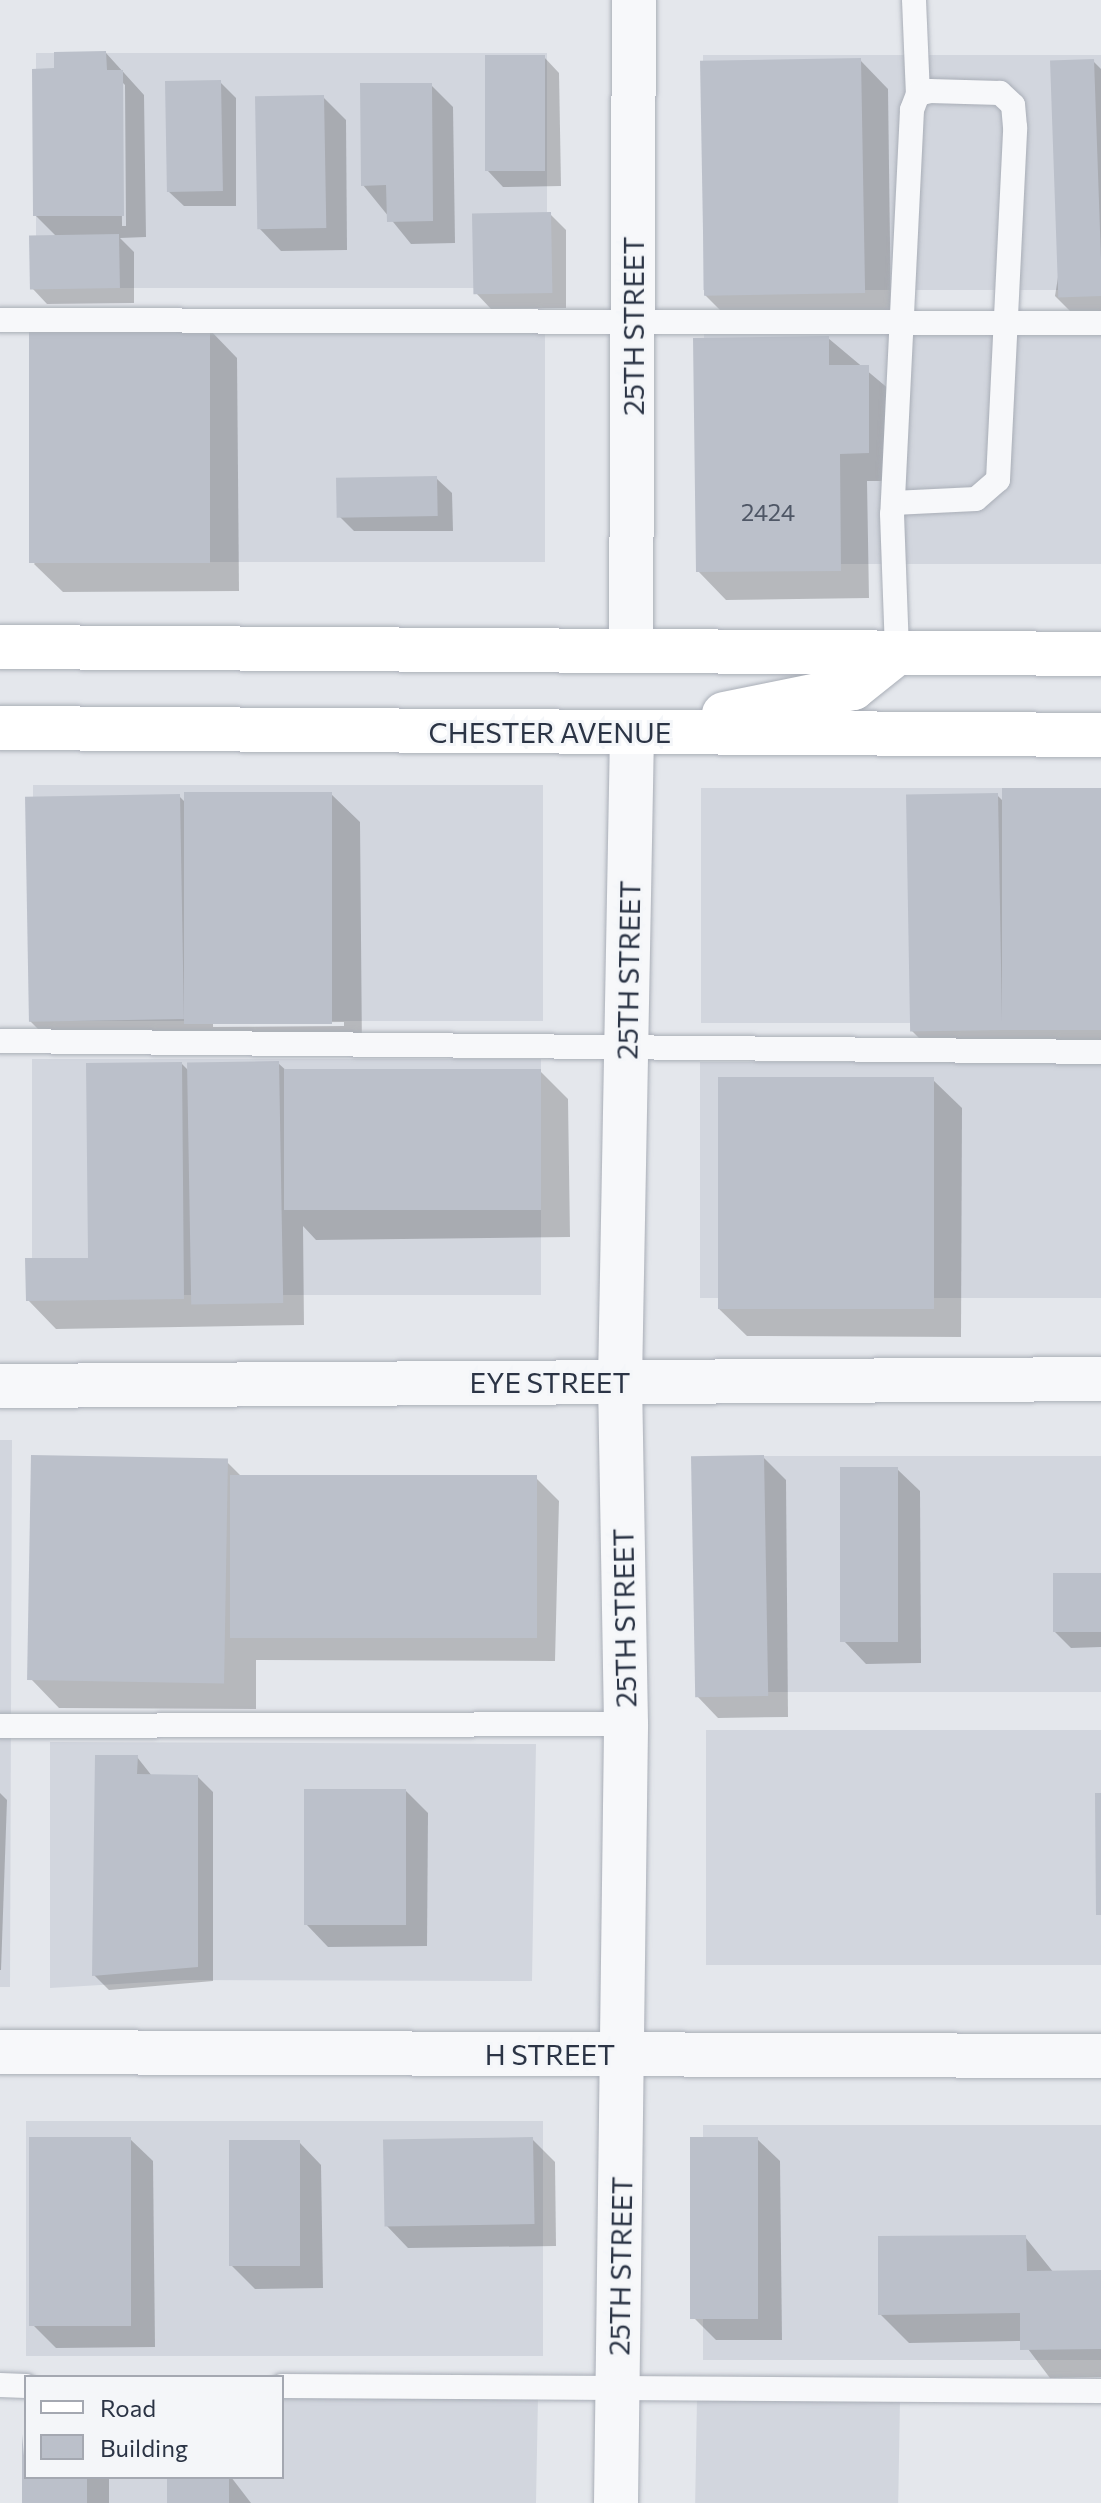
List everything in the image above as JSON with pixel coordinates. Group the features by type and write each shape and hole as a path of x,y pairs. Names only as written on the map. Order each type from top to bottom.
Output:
{"main road":[{"path":"0,647 1101,654"},
{"path":"632,732 853,688 897,653"},
{"name":"CHESTER AVENUE","path":"0,728 1101,735"}],"street":[{"name":"25TH STREET","path":"631,651 634,0"},
{"name":"25TH STREET","path":"616,2503 625,2055 626,1724 620,1382 632,732"},
{"name":"EYE STREET","path":"0,1386 1101,1379"},
{"name":"H STREET","path":"0,2052 1101,2056"}],"lane":[{"path":"897,653 893,503 905,364 918,94 914,0"},
{"path":"893,503 976,499 998,480 1013,105 1000,93 918,94"},
{"path":"0,320 633,326 1101,323"},
{"path":"0,1041 1101,1052"},
{"path":"0,1726 626,1724"},
{"path":"0,2385 24,2386"},
{"path":"284,2386 1101,2391"}],"shaded area":[{"path":"36,53 547,53 547,288 36,288"},
{"path":"703,55 1101,55 1101,290 703,290"},
{"path":"34,327 545,327 545,562 34,562"},
{"path":"704,329 1101,329 1101,564 704,564"},
{"path":"33,785 543,785 543,1021 33,1021"},
{"path":"701,788 1101,788 1101,1023 701,1023"},
{"path":"32,1059 541,1059 541,1295 32,1295"},
{"path":"700,1062 1101,1062 1101,1298 700,1298"},
{"path":"0,1440 12,1440 10,1987 0,1987"},
{"path":"707,1456 1101,1456 1101,1692 707,1692"},
{"path":"706,1730 1101,1730 1101,1965 706,1965"},
{"path":"50,1742 536,1744 532,1981 185,1980 50,1988"},
{"path":"26,2121 543,2121 543,2356 26,2356"},
{"path":"703,2125 1101,2125 1101,2360 703,2360"},
{"path":"284,2395 538,2397 536,2503 24,2503 24,2479 284,2479"},
{"path":"697,2398 900,2402 898,2503 695,2503"}],"building":[{"path":"106,51 107,70 123,70 124,216 33,216 32,69 54,68 54,52"},
{"path":"485,55 545,55 545,171 485,171"},
{"path":"861,58 865,293 704,296 700,61"},
{"path":"1094,59 1101,296 1058,297 1050,61"},
{"path":"221,80 223,191 167,192 165,81"},
{"path":"360,83 432,83 433,221 387,222 386,185 361,186"},
{"path":"324,95 326,228 257,229 255,96"},
{"path":"551,212 552,293 473,294 472,213"},
{"path":"119,234 120,288 30,290 29,236"},
{"path":"29,327 210,327 210,563 29,563"},
{"path":"829,336 829,365 869,365 869,453 840,454 841,571 696,572 693,338"},
{"path":"437,476 438,516 337,518 336,478"},
{"path":"1002,788 1101,788 1101,1030 1002,1030"},
{"path":"184,792 332,792 332,1024 184,1024"},
{"path":"998,793 1002,1030 910,1032 906,795"},
{"path":"180,794 184,1019 29,1022 25,797"},
{"path":"279,1061 283,1303 191,1305 187,1063"},
{"path":"182,1062 184,1299 26,1301 25,1258 88,1258 86,1063"},
{"path":"284,1069 541,1069 541,1210 284,1210"},
{"path":"718,1077 934,1077 934,1309 718,1309"},
{"path":"31,1455 228,1458 224,1683 27,1680"},
{"path":"764,1455 768,1696 695,1697 691,1456"},
{"path":"840,1467 898,1467 898,1642 840,1642"},
{"path":"230,1475 537,1475 537,1638 230,1638"},
{"path":"1053,1573 1101,1573 1101,1632 1053,1632"},
{"path":"95,1755 138,1755 137,1774 198,1775 198,1967 92,1976"},
{"path":"304,1789 406,1789 406,1925 304,1925"},
{"path":"1095,1793 1101,1793 1101,1915 1096,1915"},
{"path":"29,2137 131,2137 131,2326 29,2326"},
{"path":"533,2137 535,2224 385,2227 383,2140"},
{"path":"690,2137 758,2137 758,2319 690,2319"},
{"path":"229,2140 300,2140 300,2266 229,2266"},
{"path":"1026,2235 1027,2271 1101,2270 1101,2349 1020,2350 1020,2313 878,2315 878,2236"},
{"path":"22,2434 24,2479 87,2479 87,2503 22,2503"},
{"path":"167,2479 229,2479 229,2503 167,2503"}]}
